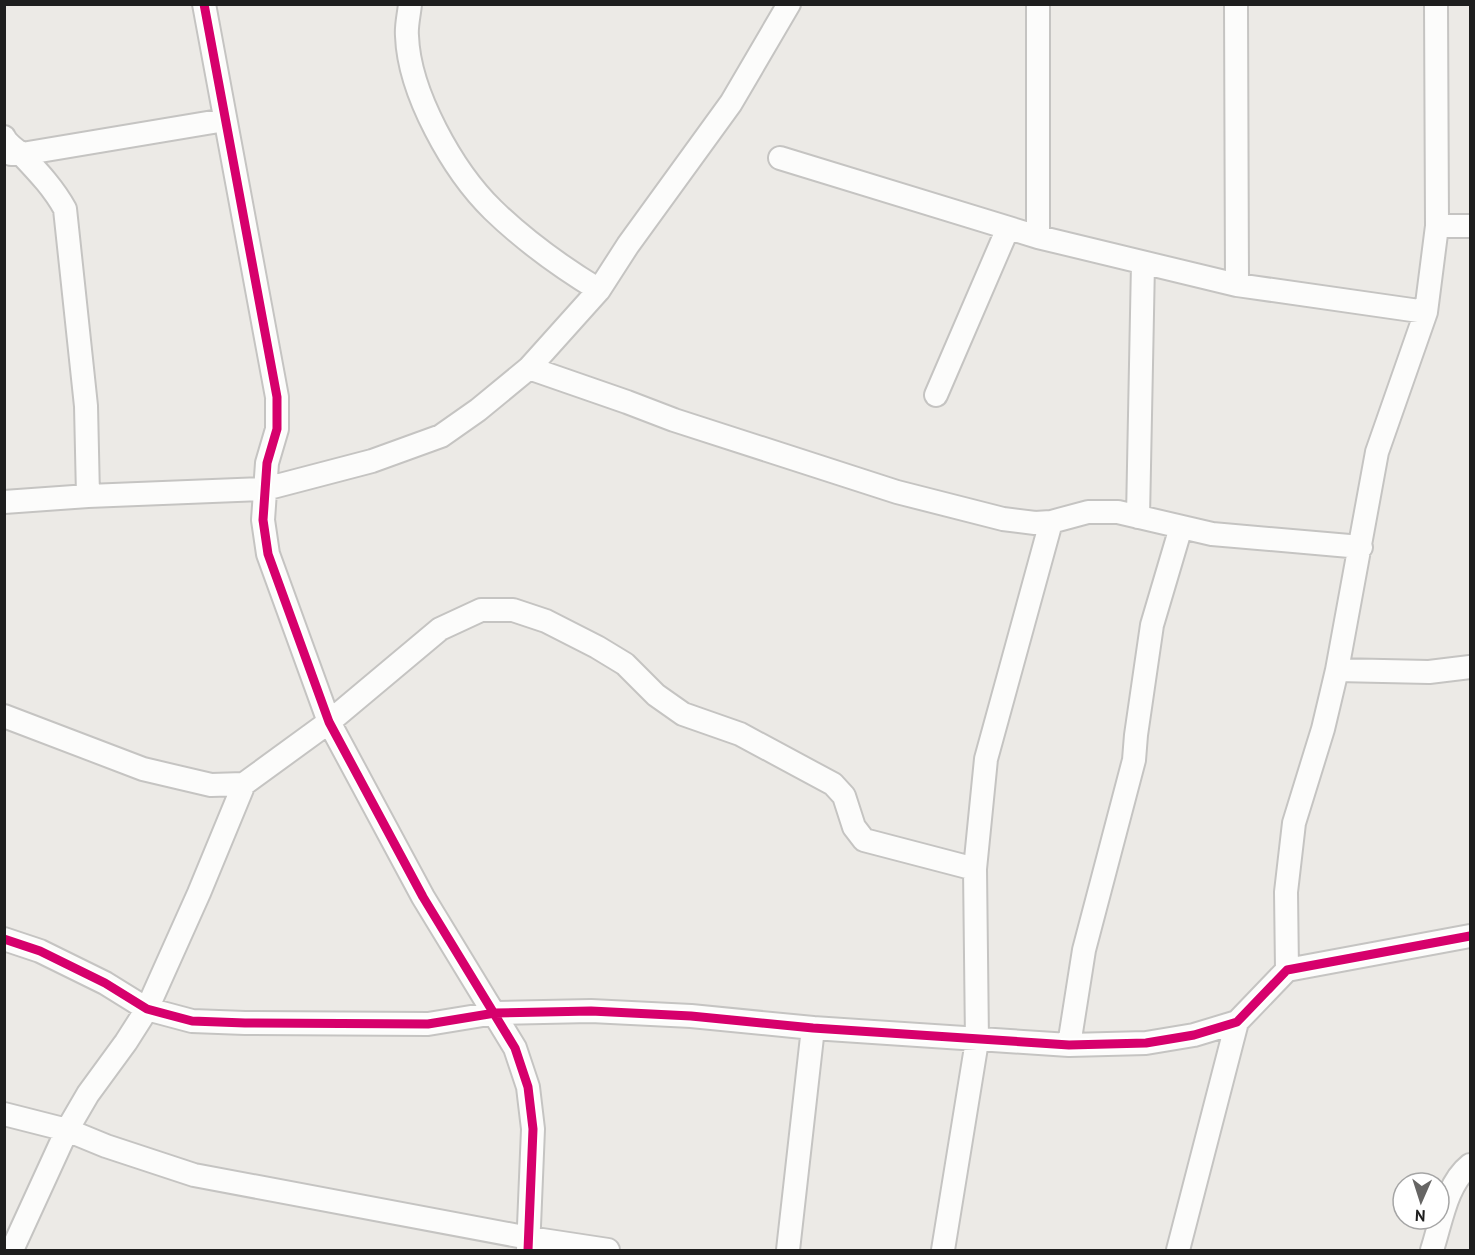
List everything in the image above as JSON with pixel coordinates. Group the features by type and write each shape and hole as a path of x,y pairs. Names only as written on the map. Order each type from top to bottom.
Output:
{"street":[{"path":"204,4 277,397 277,429 267,463 263,520 268,554 329,722 423,897 515,1048 528,1087 533,1129 529,1244"},
{"path":"410,4 406,35 417,88 431,122 456,163 492,209 562,267 599,290"},
{"path":"4,502 88,496 265,489 372,461 441,436 478,410 529,368 599,290 628,245 731,103 789,4"},
{"path":"1038,4 1038,237"},
{"path":"1236,4 1237,285"},
{"path":"1287,970 1286,892 1294,823 1323,729 1337,670 1377,452 1426,312 1437,226 1436,4"},
{"path":"13,154 225,120"},
{"path":"4,137 13,154 55,190 65,209 86,406 88,496"},
{"path":"780,158 1038,237 1143,263 1237,285 1426,312"},
{"path":"1437,226 1470,226"},
{"path":"936,395 1008,228"},
{"path":"1138,517 1143,263"},
{"path":"529,368 675,420 897,492 1003,519 1035,523 1051,522 1088,512 1118,512 1212,534 1361,547"},
{"path":"944,1251 977,1041 975,869 986,759 1051,522"},
{"path":"1069,1045 1084,950 1134,759 1152,625 1181,527"},
{"path":"12,1251 67,1130 88,1094 147,1009 199,893 244,784 329,722 440,628 481,610 513,610 546,621 626,664 656,695 683,714 740,734 834,784 844,796 854,827 864,840 975,869"},
{"path":"1337,670 1429,672 1470,667"},
{"path":"4,716 143,769 211,785 244,784"},
{"path":"4,939 39,951 105,983 147,1009 192,1021 428,1024 495,1013 591,1011 692,1016 977,1041 1069,1045 1146,1043 1194,1035 1237,1022 1287,970 1470,936"},
{"path":"1178,1251 1237,1022"},
{"path":"788,1251 813,1028"},
{"path":"4,1114 67,1130 106,1146 194,1175 529,1244 608,1251"},
{"path":"1432,1251 1451,1190 1470,1165"}],"cycle path":[{"path":"204,4 277,397 277,429 267,463 263,520 268,554 329,722 423,897 515,1048 528,1087 533,1129 528,1250"},
{"path":"4,939 40,951 105,983 147,1009 192,1021 428,1024 495,1013 591,1011 691,1016 813,1028 1069,1045 1146,1043 1194,1035 1237,1022 1287,970 1470,936"}]}
